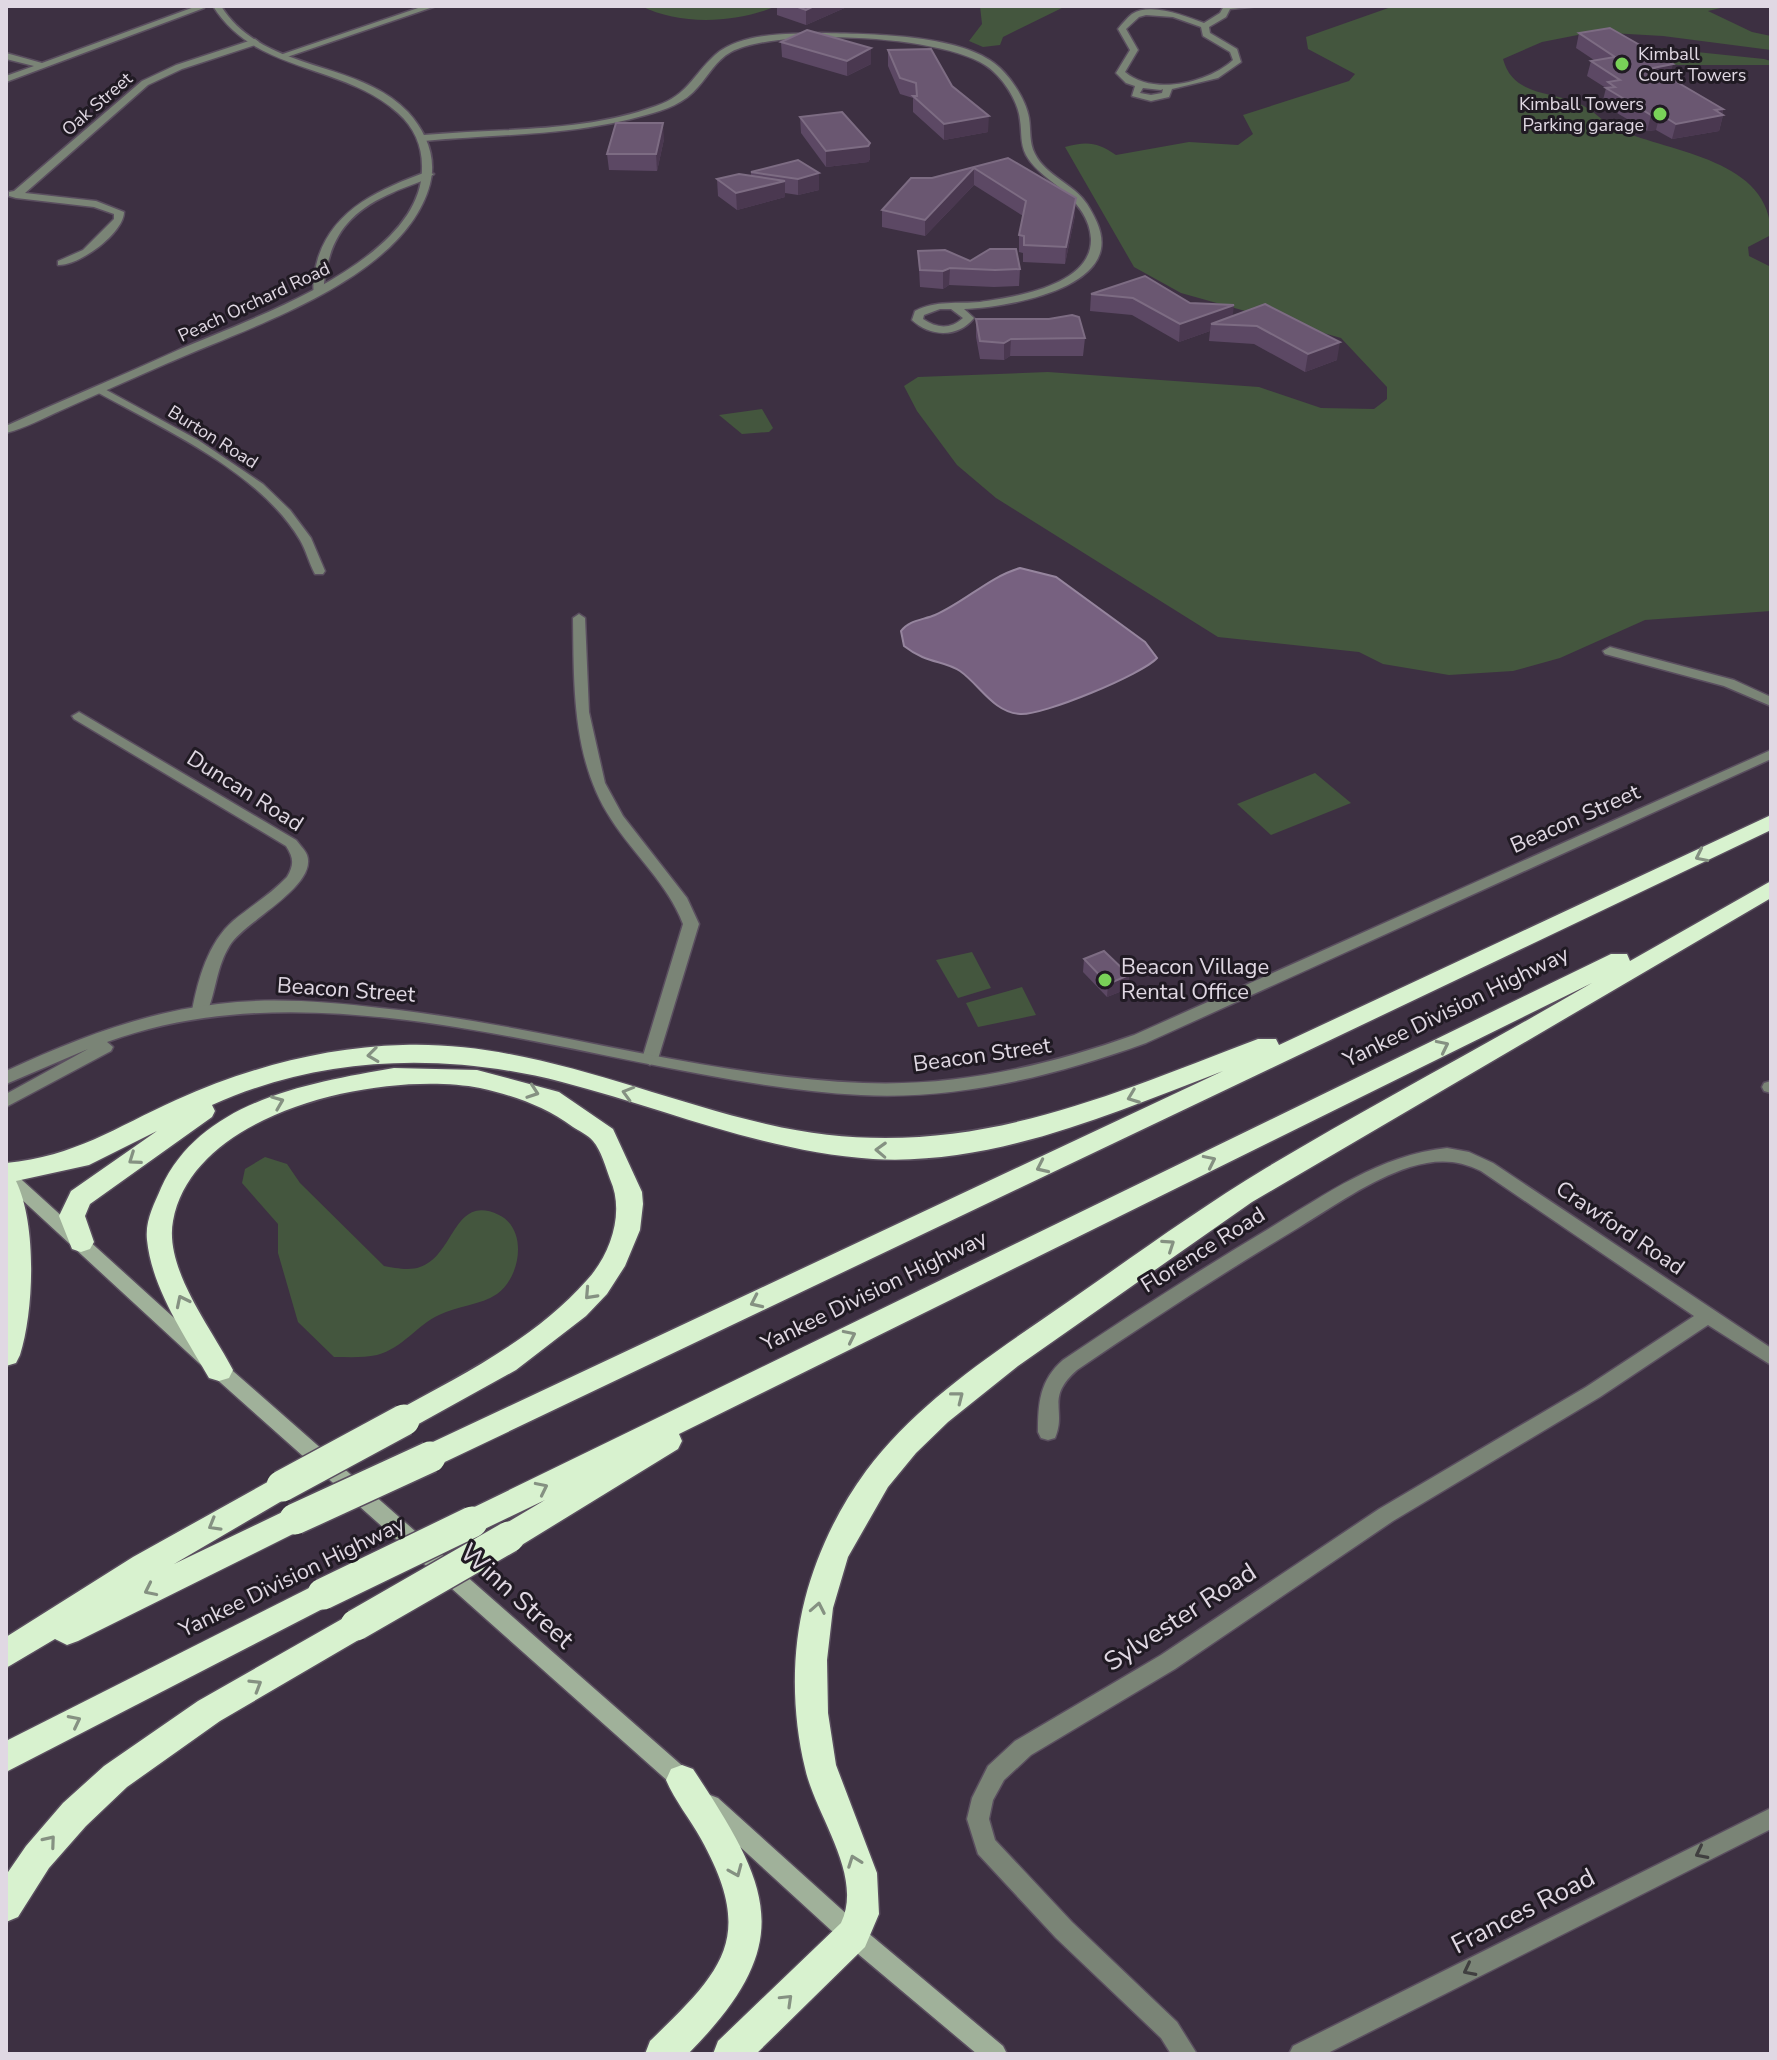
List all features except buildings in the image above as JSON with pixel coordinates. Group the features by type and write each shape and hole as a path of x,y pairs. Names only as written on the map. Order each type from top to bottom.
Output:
{"highway":[{"name":"Yankee Division Highway","path":"6,1662 295,1519 1771,822"},
{"name":"Yankee Division Highway","path":"6,1757 323,1594 1771,887"},
{"path":"731,2054 853,1935 865,1904 854,1861 820,1767 811,1713 813,1646 822,1587 833,1555 859,1502 895,1455 936,1415 990,1372 1244,1194 1771,887"},
{"path":"6,1174 84,1159 182,1107 272,1075 383,1054 462,1054 543,1069 803,1141 854,1148 932,1149 1020,1134 1082,1116 1416,991"},
{"path":"81,1242 72,1216 86,1192 201,1113 272,1075"},
{"path":"6,1654 144,1566 506,1363 548,1334 599,1285 616,1257 629,1217 626,1176 607,1141 568,1107 523,1089 479,1079 385,1077 323,1087 284,1099 236,1123 207,1143 187,1163 167,1194 159,1227 174,1285 219,1370"},
{"path":"6,1186 20,1270 16,1320 6,1355"},
{"path":"6,1905 49,1842 109,1781 163,1740 509,1537 811,1354"},
{"path":"663,2054 704,2014 735,1974 745,1946 748,1922 744,1894 732,1862 682,1780"}],"main road":[{"name":"Winn Street","path":"6,1174 219,1370 853,1935 995,2054"}],"street":[{"path":"187,6 200,8"},
{"path":"6,79 200,8 217,6 228,24 255,42 281,56 373,91 399,107 422,134 534,128 620,119 660,107 687,93 722,53 775,36 840,34 927,46 978,58 995,69 1020,105 1025,143 1034,161 1075,195 1086,209 1098,247 1092,262 1082,273 1049,289 1003,301 955,307"},
{"path":"281,56 432,6"},
{"path":"1205,26 1206,34 1237,54 1236,64 1214,79 1168,86 1166,95 1149,98 1135,93 1140,84 1120,75 1134,53 1122,31 1124,25 1136,15 1155,13 1205,26 1221,17 1228,7 1255,6"},
{"name":"Oak Street","path":"11,194 145,83 179,67 255,42"},
{"path":"6,56 41,65"},
{"name":"Peach Orchard Road","path":"6,430 318,292 356,270 388,245 414,213 429,174 422,134"},
{"path":"318,292 322,254 338,224 381,194 429,174"},
{"path":"11,194 96,204 119,212 121,217 87,252 62,263"},
{"name":"Burton Road","path":"99,389 246,476 301,529 312,547 319,571"},
{"path":"579,618 582,712 598,783 617,818 682,901 691,924 650,1059"},
{"path":"1610,651 1729,683 1771,702"},
{"name":"Duncan Road","path":"79,716 291,843 299,852 300,867 290,885 242,920 226,938 211,970 200,1011"},
{"name":"Beacon Street","path":"6,1078 71,1050 200,1011 277,1007 429,1018 526,1032 650,1059 774,1081 866,1089 962,1085 1052,1069 1155,1033 1771,754"},
{"name":"Beacon Street","path":"6,1101 142,1028"},
{"name":"Crawford Road","path":"1435,1155 1450,1154 1487,1167 1771,1358"},
{"name":"Florence Road","path":"1048,1432 1047,1392 1070,1365 1187,1285 1344,1192 1390,1166 1435,1155"},
{"name":"Sylvester Road","path":"1185,2054 1169,2030 1064,1930 986,1846 978,1819 983,1798 996,1773 1023,1748 1168,1662 1386,1515 1593,1392 1708,1316"},
{"name":"Frances Road","path":"1301,2054 1771,1818"}],"green space":[{"path":"641,6 777,6 744,16 709,20 673,17"},
{"path":"980,6 1066,6 1003,37 1000,45 983,47 969,41 982,24"},
{"path":"1394,6 1729,6 1708,11 1752,32 1771,36 1771,50 1663,36 1593,32 1542,42 1503,59 1515,80 1524,86 1578,103 1619,130 1690,153 1737,174 1755,190 1767,210 1771,235 1748,247 1749,256 1771,267 1771,611 1645,620 1560,658 1513,671 1449,675 1383,664 1359,652 1218,637 996,498 957,465 917,411 904,386 918,377 1048,372 1259,387 1321,408 1374,409 1387,399 1387,387 1341,338 1181,293 1134,267 1065,147 1092,144 1116,155 1189,142 1238,145 1253,134 1243,115 1349,81 1355,74 1308,49 1306,37"},
{"path":"1658,48 1764,59 1771,61 1771,65 1678,65 1666,63 1653,53"},
{"path":"762,409 773,428 769,432 742,434 719,415"},
{"path":"1315,773 1351,803 1271,835 1237,804"},
{"path":"972,952 991,988 958,998 936,960"},
{"path":"1022,987 1036,1015 978,1027 966,1003"},
{"path":"265,1157 287,1164 300,1183 384,1266 420,1267 432,1261 463,1219 472,1212 484,1210 499,1215 514,1231 517,1242 518,1253 512,1276 497,1294 439,1315 386,1352 367,1357 334,1357 298,1322 278,1253 278,1224 242,1183 245,1169"}],"shaded area":[{"path":"1020,568 1056,577 1145,642 1157,658 1133,674 1092,693 1020,714 994,703 960,671 920,656 904,646 901,631 908,625 946,610 998,577"}],"place":[{"name":"Kimball Court Towers","path":"1622,64"},
{"name":"Kimball Towers Parking garage","path":"1660,114"},
{"name":"Beacon Village Rental Office","path":"1105,980"}]}
